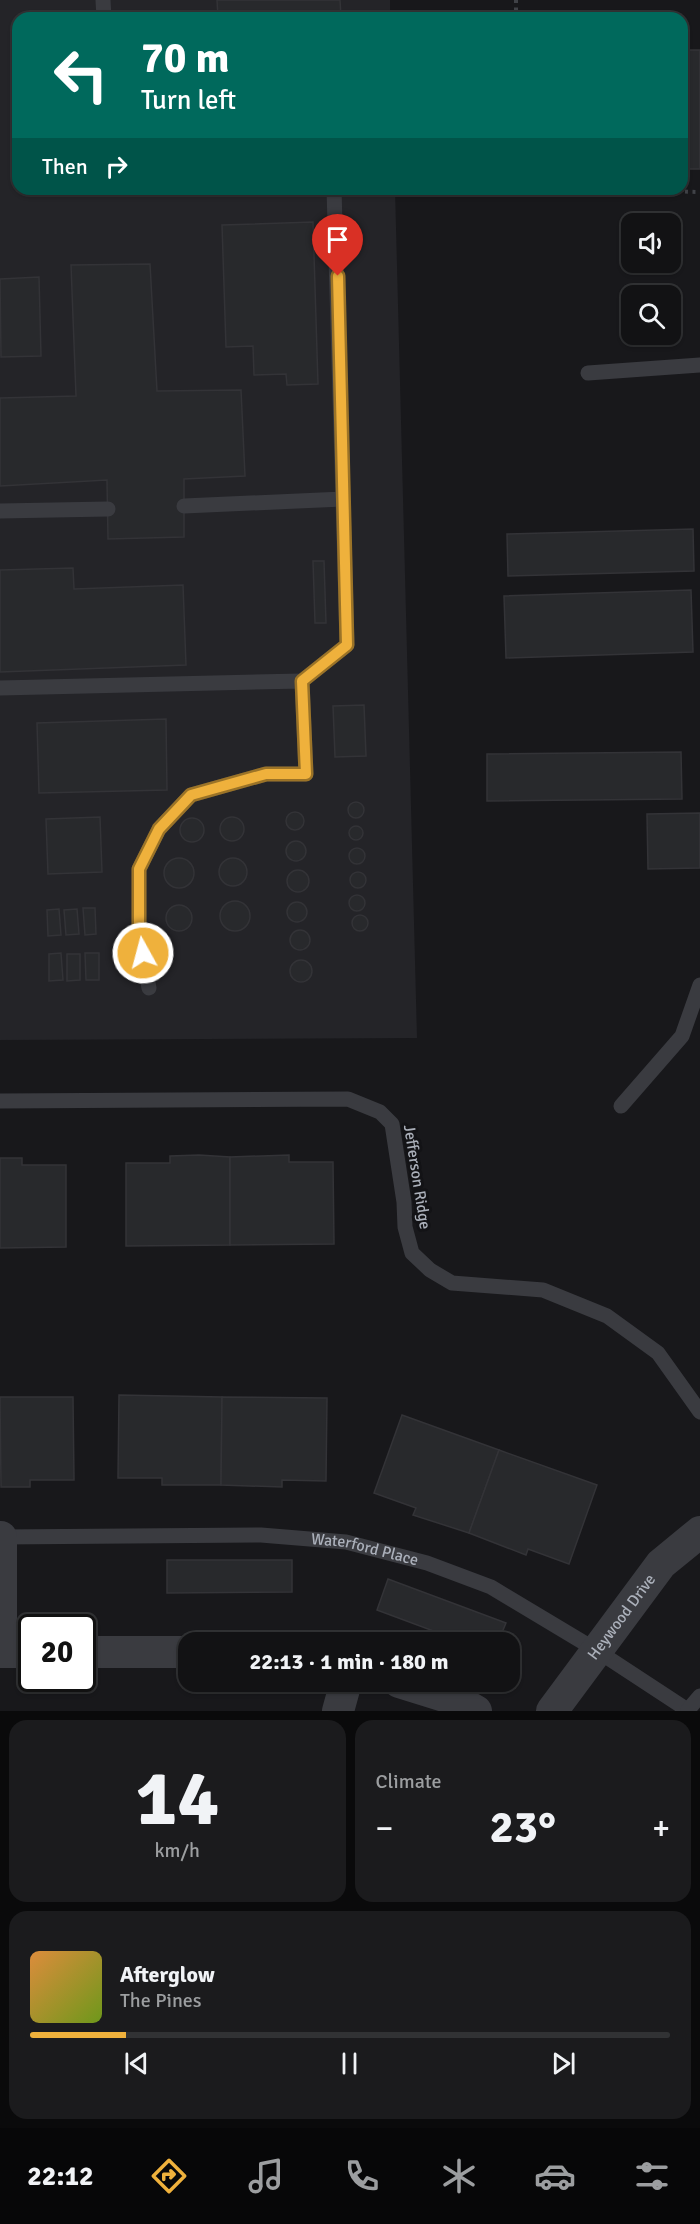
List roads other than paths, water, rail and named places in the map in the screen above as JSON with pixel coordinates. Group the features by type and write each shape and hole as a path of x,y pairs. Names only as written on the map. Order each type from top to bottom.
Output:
{"street":[{"name":"Heywood Drive","path":"552,1711 661,1564 700,1532"},
{"name":"Waterford Place","path":"0,1537 11,1652"},
{"path":"96,1652 178,1652"},
{"path":"338,1711 343,1692"},
{"path":"431,1692 457,1700 476,1711"}],"lane":[{"path":"0,688 302,681 347,645 334,195"},
{"path":"588,373 700,365"},
{"path":"184,506 343,499"},
{"path":"0,511 108,509"},
{"path":"149,988 139,935 139,869 159,829 191,795 266,774 306,774 302,681"},
{"path":"621,1106 682,1036 700,985"},
{"name":"Jefferson Ridge","path":"0,1101 348,1099 380,1112 392,1124 404,1202 405,1227 412,1253 430,1270 452,1283 543,1290 607,1316 658,1353 700,1412"},
{"name":"Waterford Place","path":"0,1537 261,1535 346,1542 427,1563 491,1587 596,1650 688,1710"},
{"path":"688,1710 700,1696"}]}
